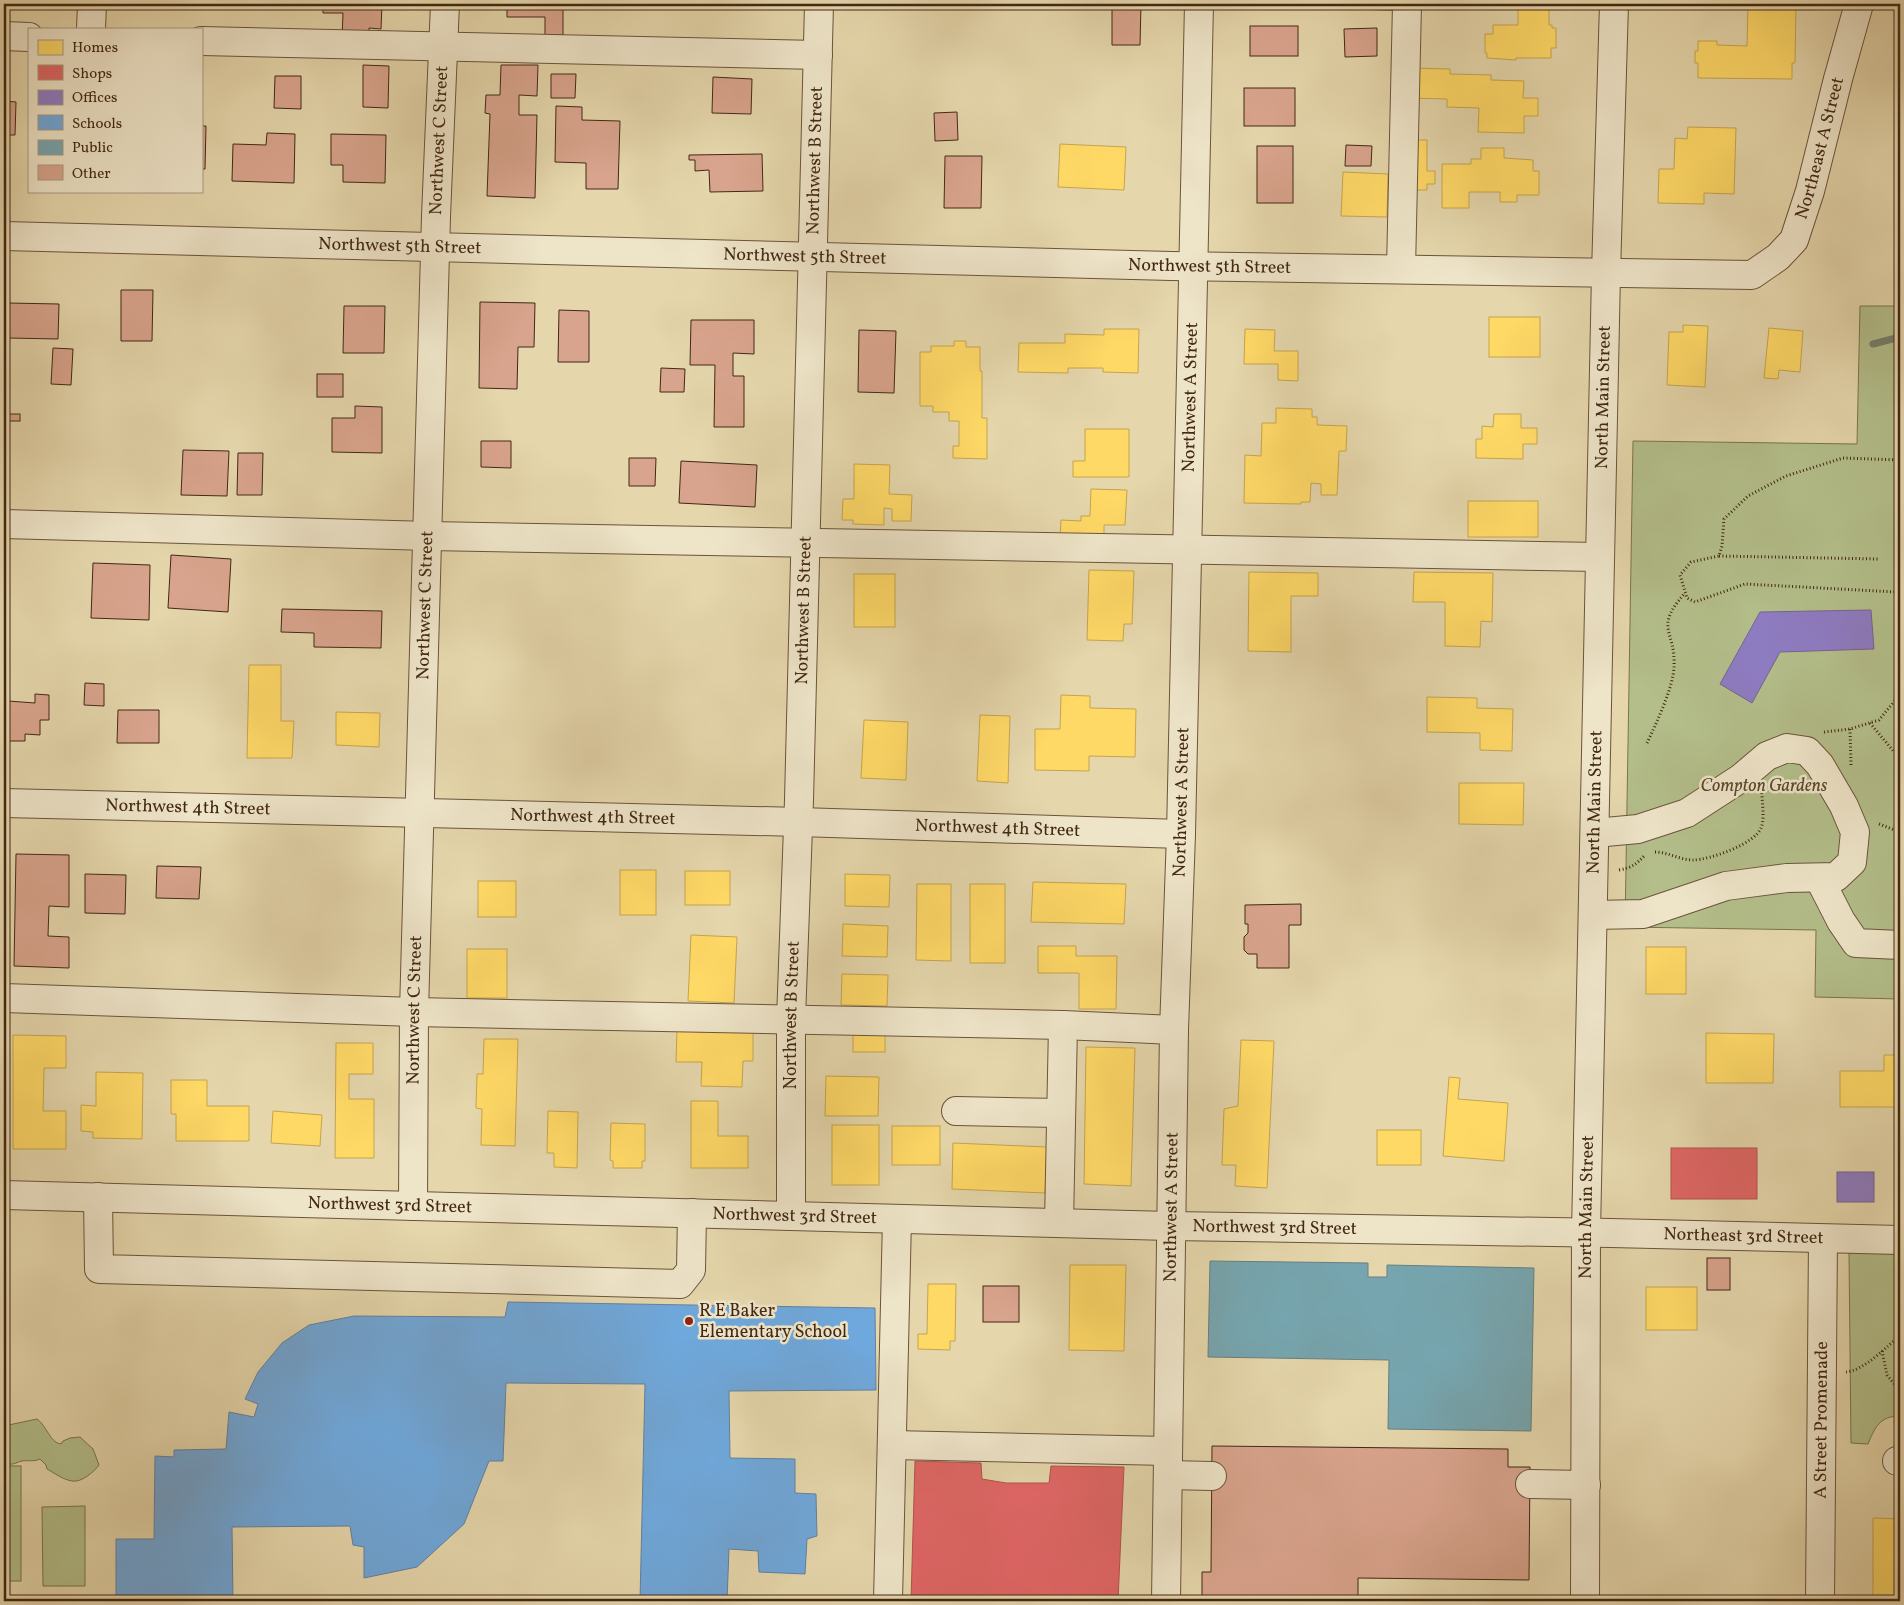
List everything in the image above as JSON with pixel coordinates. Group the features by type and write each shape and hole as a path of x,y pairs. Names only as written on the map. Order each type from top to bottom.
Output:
{"street":[{"path":"91,28 92,4"},
{"name":"Northwest C Street","path":"414,1206 414,1012 436,247 446,4"},
{"name":"Northwest B Street","path":"791,1216 791,1018 799,822 819,4"},
{"name":"Northwest A Street","path":"1166,1601 1174,1030 1181,834 1199,4"},
{"path":"1401,269 1407,4"},
{"name":"North Main Street","path":"1585,1601 1586,1233 1606,273 1614,4"},
{"name":"Northeast A Street","path":"1752,275 1778,257 1794,240 1810,191 1859,4"},
{"path":"4,36 28,37"},
{"path":"202,41 818,54"},
{"name":"Northwest 5th Street","path":"4,236 1192,267 1752,275"},
{"path":"4,524 428,536 1600,557"},
{"path":"1593,915 1643,914 1726,886 1787,878 1836,877 1852,862 1855,832 1844,806 1820,765 1806,752 1787,748 1767,756 1742,778 1687,812 1638,829 1595,833"},
{"name":"Northwest 4th Street","path":"4,803 799,822 1181,834"},
{"path":"1819,878 1841,921 1856,944 1900,945"},
{"path":"4,998 414,1012 791,1018 1063,1025 1174,1030"},
{"path":"1059,1223 1063,1025"},
{"path":"956,1111 1061,1113"},
{"name":"Northwest 3rd Street","path":"4,1195 1170,1226 1586,1233"},
{"path":"98,1197 99,1269 680,1284 691,1270 692,1213"},
{"path":"888,1601 897,1219"},
{"name":"Northeast 3rd Street","path":"1586,1233 1900,1240"},
{"name":"A Street Promenade","path":"1820,1601 1823,1238"},
{"path":"892,1445 1168,1463 1212,1476"},
{"path":"1530,1484 1586,1485"}],"path":[{"path":"1719,556 1722,546 1724,519 1748,496 1786,476 1843,458 1900,460"},
{"path":"1880,559 1719,556 1690,562 1680,575 1687,598 1695,602 1745,584 1896,592 1900,595"},
{"path":"1648,743 1663,706 1674,666 1667,624 1673,609 1685,593"},
{"path":"1850,729 1879,720 1897,698 1900,682"},
{"path":"1870,723 1900,759"},
{"path":"1618,870 1629,868 1638,863 1644,855 1652,851 1692,860 1712,856 1743,844 1754,836 1761,829 1763,819 1762,792 1767,756"},
{"path":"1821,1373 1851,1372 1882,1351 1900,1335"},
{"path":"1882,1351 1887,1375 1900,1391"}],"green space":[{"name":"Compton Gardens","path":"1860,306 1900,306 1900,999 1815,997 1816,930 1625,927 1633,441 1857,444"},
{"path":"1849,1252 1900,1253 1900,1416 1883,1420 1873,1432 1868,1444 1851,1443"},
{"path":"37,1419 57,1443 61,1444 70,1438 80,1437 93,1449 99,1465 87,1476 72,1481 47,1469 40,1459 9,1464 4,1460 4,1426"},
{"path":"4,1466 21,1466 21,1581 4,1581"},
{"path":"85,1506 85,1586 43,1586 42,1507"}],"building: Homes":[{"path":"1748,6 1796,7 1795,63 1792,63 1792,79 1698,78 1698,63 1695,63 1695,51 1698,51 1698,41 1717,41 1717,45 1747,46"},
{"path":"1518,7 1549,8 1549,25 1552,25 1552,28 1556,28 1556,48 1551,48 1551,58 1516,58 1516,60 1487,58 1487,53 1485,53 1485,34 1493,34 1493,25 1518,25"},
{"path":"1410,68 1450,69 1450,74 1491,75 1491,80 1524,81 1523,98 1538,98 1538,116 1524,116 1524,133 1478,132 1479,108 1447,107 1447,99 1409,98"},
{"path":"1688,127 1736,128 1734,194 1704,193 1704,204 1658,203 1659,169 1674,169 1675,138 1687,139"},
{"path":"1409,140 1427,140 1427,171 1435,171 1435,184 1427,184 1427,190 1409,190"},
{"path":"1060,144 1126,147 1124,190 1058,187"},
{"path":"1481,148 1504,148 1504,158 1533,160 1533,171 1539,171 1539,195 1517,195 1517,202 1500,202 1500,192 1469,192 1469,208 1442,208 1442,164 1471,164 1471,159 1481,159"},
{"path":"1343,172 1388,174 1387,217 1341,216"},
{"path":"1489,317 1540,317 1540,357 1489,357"},
{"path":"1683,325 1708,326 1705,387 1667,385 1669,332 1683,332"},
{"path":"1769,328 1803,331 1800,372 1779,370 1778,379 1764,378"},
{"path":"1104,329 1139,329 1138,373 1103,372 1103,368 1068,368 1068,373 1018,372 1019,343 1065,343 1065,334 1104,335"},
{"path":"1245,329 1275,330 1274,351 1298,351 1298,381 1278,380 1278,364 1244,364"},
{"path":"954,341 966,341 966,347 980,347 982,418 987,418 987,459 953,458 953,446 959,446 959,421 949,421 949,412 933,412 933,406 920,406 920,352 931,352 931,346 954,346"},
{"path":"1276,408 1312,409 1312,417 1317,417 1317,425 1347,426 1346,451 1339,451 1337,495 1321,495 1321,484 1311,483 1310,502 1301,502 1301,504 1244,503 1245,455 1261,456 1262,423 1276,423"},
{"path":"1494,414 1521,414 1521,428 1537,428 1537,444 1523,444 1523,459 1476,458 1476,439 1482,439 1482,426 1493,427"},
{"path":"1085,429 1129,429 1129,477 1073,477 1073,461 1085,461"},
{"path":"854,464 890,465 889,494 912,495 911,521 892,521 892,509 884,508 884,525 853,524 853,520 842,520 843,499 854,499"},
{"path":"1091,489 1127,490 1125,525 1104,525 1104,538 1060,537 1061,520 1081,521 1081,516 1090,516"},
{"path":"1468,501 1538,501 1538,537 1468,537"},
{"path":"1089,570 1134,571 1132,624 1124,624 1123,641 1087,640"},
{"path":"1249,572 1318,573 1318,596 1291,596 1291,652 1248,651"},
{"path":"1414,572 1493,573 1492,622 1481,621 1480,647 1445,646 1445,602 1413,602"},
{"path":"854,574 895,574 895,627 854,627"},
{"path":"249,665 281,665 281,721 294,721 292,758 247,758"},
{"path":"1061,695 1090,696 1090,708 1136,709 1135,757 1089,756 1089,771 1035,770 1035,729 1060,729"},
{"path":"1427,697 1477,698 1477,708 1513,709 1512,751 1480,750 1480,733 1427,732"},
{"path":"336,712 380,713 379,747 336,745"},
{"path":"980,715 1010,716 1008,783 977,781"},
{"path":"864,720 908,722 906,780 861,778"},
{"path":"1459,783 1524,783 1523,825 1459,824"},
{"path":"620,870 656,870 656,915 620,915"},
{"path":"685,871 730,871 730,905 685,905"},
{"path":"845,874 890,875 889,907 845,906"},
{"path":"478,881 516,881 516,917 478,917"},
{"path":"1033,882 1126,884 1124,924 1031,922"},
{"path":"917,884 951,884 951,961 916,960"},
{"path":"970,884 1005,884 1005,963 970,963"},
{"path":"843,924 888,926 887,957 842,956"},
{"path":"691,935 737,937 734,1003 688,1001"},
{"path":"1038,946 1076,946 1076,956 1117,956 1116,1009 1079,1009 1079,973 1038,973"},
{"path":"1646,947 1686,947 1686,994 1646,994"},
{"path":"467,949 507,949 507,998 467,998"},
{"path":"842,974 888,975 887,1006 841,1005"},
{"path":"853,1026 885,1026 885,1052 853,1052"},
{"path":"677,1030 753,1031 753,1061 743,1061 742,1087 701,1086 702,1062 676,1062"},
{"path":"1706,1033 1774,1034 1773,1083 1706,1083"},
{"path":"13,1035 66,1036 66,1068 44,1068 43,1111 66,1111 66,1149 13,1149"},
{"path":"484,1039 518,1039 515,1146 481,1145 482,1109 476,1108 477,1074 483,1074"},
{"path":"1241,1040 1274,1041 1267,1188 1235,1186 1236,1165 1222,1165 1224,1109 1238,1106"},
{"path":"336,1043 373,1043 373,1074 349,1074 349,1099 374,1099 374,1158 335,1158"},
{"path":"1086,1047 1135,1048 1131,1186 1084,1184"},
{"path":"1884,1055 1900,1055 1900,1107 1840,1107 1840,1071 1884,1071"},
{"path":"96,1072 143,1073 142,1139 93,1138 93,1132 81,1131 81,1105 96,1106"},
{"path":"826,1076 879,1077 878,1116 825,1116"},
{"path":"1449,1077 1460,1078 1458,1099 1508,1103 1504,1161 1443,1156"},
{"path":"171,1080 207,1080 207,1106 249,1106 249,1141 176,1141 176,1114 171,1114"},
{"path":"691,1101 718,1101 718,1136 748,1136 748,1168 691,1168"},
{"path":"273,1111 322,1115 320,1146 271,1143"},
{"path":"548,1111 578,1112 577,1168 554,1167 554,1153 547,1153"},
{"path":"611,1123 645,1124 645,1161 642,1161 642,1168 613,1168 613,1161 610,1160"},
{"path":"832,1125 879,1125 879,1185 832,1185"},
{"path":"892,1126 940,1126 940,1165 892,1165"},
{"path":"1377,1130 1421,1130 1421,1165 1377,1165"},
{"path":"953,1143 1047,1147 1045,1193 952,1189"},
{"path":"1070,1265 1126,1265 1124,1351 1069,1350"},
{"path":"928,1284 956,1284 955,1341 950,1341 950,1350 918,1349 918,1334 927,1334"},
{"path":"1646,1287 1697,1287 1697,1330 1646,1330"},
{"path":"1873,1518 1900,1519 1900,1601 1873,1601"}],"building: Shops":[{"path":"1671,1148 1757,1148 1757,1199 1671,1199"},
{"path":"915,1461 981,1463 982,1479 1006,1483 1049,1483 1051,1466 1124,1467 1118,1601 911,1601"}],"building: Offices":[{"path":"1871,610 1874,649 1780,652 1752,703 1720,684 1760,612"},
{"path":"1837,1172 1874,1172 1874,1202 1837,1202"}],"building: Schools":[{"path":"508,1302 875,1308 876,1390 729,1391 730,1458 795,1459 795,1493 816,1494 817,1536 807,1539 805,1574 759,1572 758,1551 729,1549 727,1601 640,1601 645,1384 506,1383 503,1461 489,1461 464,1524 417,1567 364,1578 364,1547 353,1545 350,1526 232,1527 233,1601 116,1601 116,1539 154,1539 155,1456 174,1457 174,1450 226,1449 229,1412 254,1417 258,1404 245,1399 258,1372 282,1343 309,1325 354,1316 505,1317"}],"building: Public":[{"path":"1210,1261 1368,1263 1368,1277 1387,1277 1387,1265 1534,1268 1531,1431 1388,1429 1389,1360 1208,1357"}],"building: Other":[{"path":"323,4 382,4 381,29 369,28 369,38 342,38 343,13 323,13"},
{"path":"507,4 563,4 563,35 545,35 545,17 507,17"},
{"path":"1112,4 1141,4 1140,45 1112,45"},
{"path":"1347,4 1395,4 1395,10 1347,9"},
{"path":"1250,26 1298,26 1298,56 1250,56"},
{"path":"1377,28 1377,56 1345,57 1344,29"},
{"path":"363,65 389,66 388,108 363,107"},
{"path":"501,65 538,65 537,96 519,95 519,115 537,115 535,198 487,196 490,114 485,113 486,95 500,95"},
{"path":"551,74 576,74 575,98 551,98"},
{"path":"275,76 301,76 301,109 274,108"},
{"path":"713,77 752,79 751,114 712,113"},
{"path":"1244,88 1295,88 1295,126 1244,126"},
{"path":"4,101 16,102 15,135 4,135"},
{"path":"556,106 582,107 582,120 620,121 618,189 586,189 586,163 555,162"},
{"path":"957,112 958,140 935,141 934,113"},
{"path":"202,126 206,126 205,169 202,169"},
{"path":"267,133 295,134 294,183 232,181 233,144 266,145"},
{"path":"331,134 386,135 385,183 343,182 343,165 331,165"},
{"path":"1346,145 1372,146 1371,166 1345,166"},
{"path":"1257,146 1293,146 1293,203 1257,203"},
{"path":"762,154 763,191 710,192 709,170 695,171 695,160 689,160 689,155"},
{"path":"945,156 982,156 981,208 944,208"},
{"path":"121,290 153,290 152,341 121,341"},
{"path":"480,302 535,303 534,347 518,347 517,389 479,388"},
{"path":"8,303 59,304 58,339 8,338"},
{"path":"344,306 385,306 384,353 343,353"},
{"path":"559,310 589,311 589,362 558,362"},
{"path":"691,320 754,320 754,354 733,353 733,376 744,376 744,427 714,427 715,365 690,365"},
{"path":"859,330 896,331 894,393 858,392"},
{"path":"53,348 73,349 71,385 51,384"},
{"path":"661,368 685,369 684,392 660,392"},
{"path":"317,374 343,374 343,397 317,397"},
{"path":"355,406 382,407 382,453 332,452 332,418 355,418"},
{"path":"4,414 20,414 20,421 4,421"},
{"path":"481,441 511,441 511,468 481,467"},
{"path":"183,450 229,451 227,496 181,495"},
{"path":"238,453 263,453 262,495 237,495"},
{"path":"629,458 656,458 655,486 629,486"},
{"path":"681,461 757,465 755,507 679,503"},
{"path":"171,555 231,559 228,612 168,608"},
{"path":"93,563 150,565 149,620 91,618"},
{"path":"282,609 382,611 381,648 314,647 314,633 281,632"},
{"path":"85,683 104,684 104,706 84,705"},
{"path":"35,694 49,695 49,720 40,720 40,735 25,734 25,741 8,741 8,701 35,703"},
{"path":"118,710 159,710 159,743 117,743"},
{"path":"16,854 69,855 69,907 49,906 48,936 69,937 69,968 14,966"},
{"path":"157,866 201,867 199,899 156,898"},
{"path":"85,874 126,875 125,914 85,913"},
{"path":"1301,904 1301,925 1289,925 1289,968 1257,968 1257,954 1248,954 1244,950 1244,937 1248,933 1248,924 1245,924 1245,905"},
{"path":"1707,1258 1730,1258 1730,1290 1707,1290"},
{"path":"983,1286 1019,1286 1019,1322 983,1322"},
{"path":"1212,1446 1508,1449 1508,1467 1530,1467 1529,1580 1358,1578 1358,1601 1202,1601 1202,1572 1211,1572"}],"waterway":[{"path":"1873,344 1900,337"}],"place":[{"name":"R E Baker Elementary School","path":"689,1321"}]}
